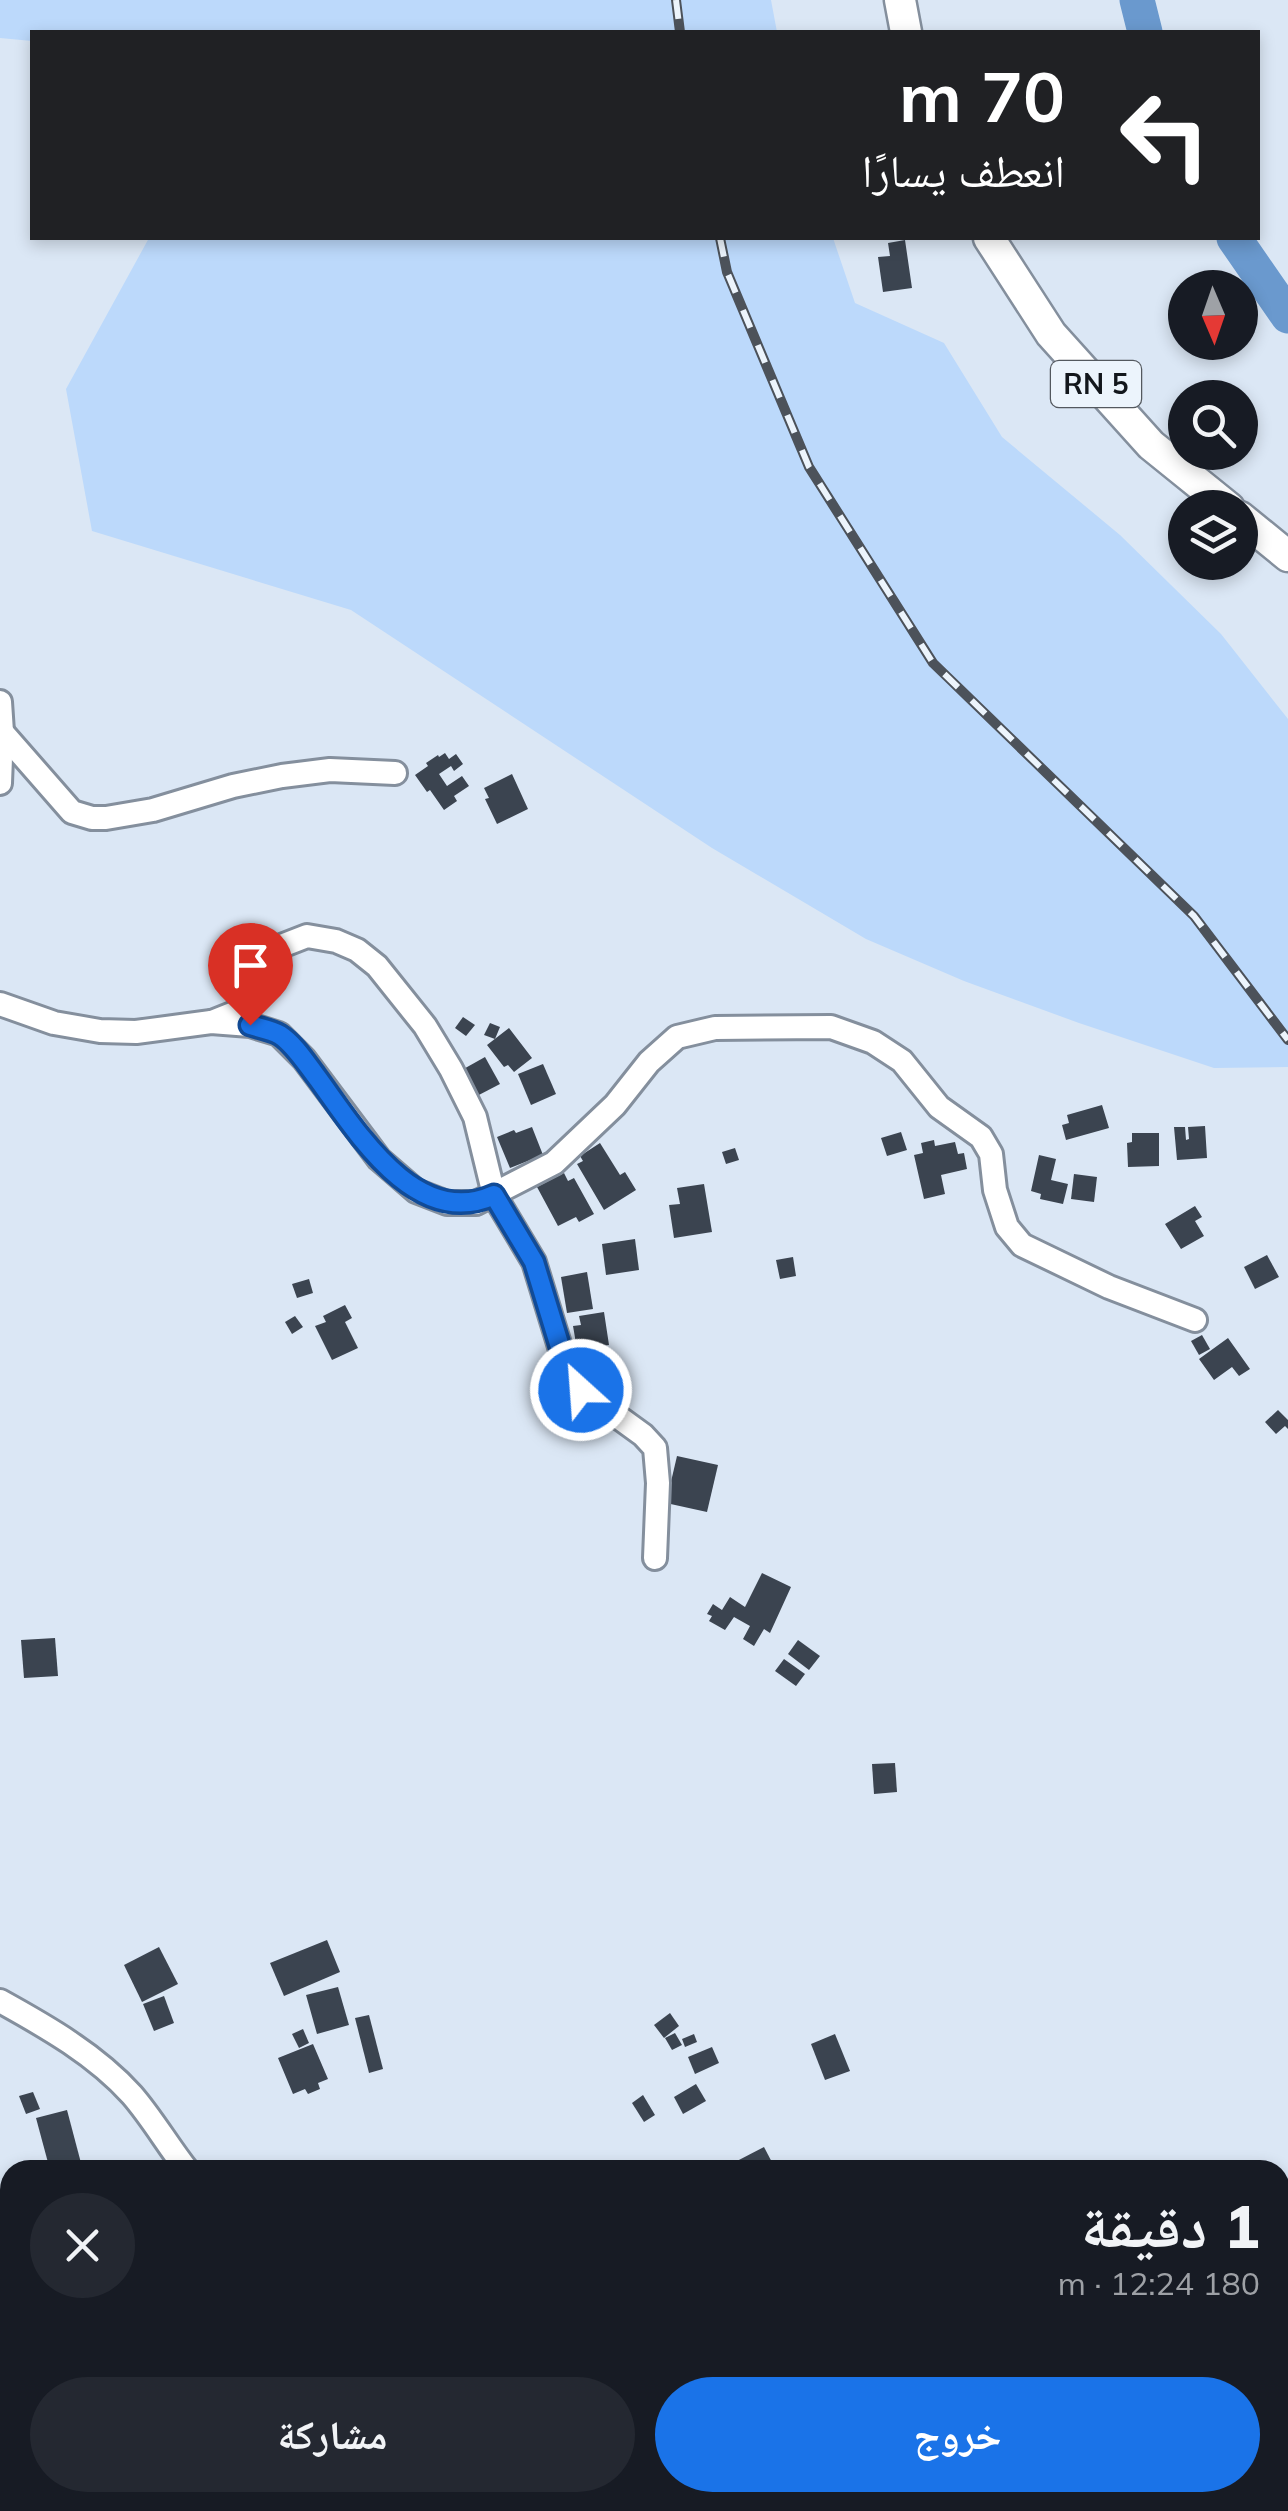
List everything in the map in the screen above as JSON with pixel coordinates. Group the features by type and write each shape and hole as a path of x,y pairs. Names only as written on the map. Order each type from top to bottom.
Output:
{"main road":[{"path":"900,0 906,30"},
{"name":"RN 5","path":"989,240 1051,334 1151,445 1207,490"},
{"path":"1258,531 1288,556"}],"street":[{"path":"0,702 0,782"},
{"path":"2,732 72,812 92,818 153,810 232,786 282,776 330,770 395,773"},
{"path":"211,1022 237,1012 247,998 253,969 271,950 307,936 336,941 357,950 377,966 451,1070 475,1117 494,1195 534,1262 564,1360 581,1390 656,1448 655,1558"},
{"path":"0,1004 54,1023 100,1031 136,1032 211,1022 250,1025 280,1034 379,1159 416,1190 448,1202 476,1203 554,1163 677,1037 716,1028 831,1027 874,1042 902,1061 939,1107 981,1137 992,1154 994,1190 1007,1227 1022,1246 1109,1288 1195,1320"},
{"path":"0,2001 77,2047 110,2072 135,2098 179,2160"}],"shaded area":[{"path":"0,0 771,0 777,30 30,30 30,41 0,38"},
{"path":"148,240 834,240 855,303 944,343 1002,437 1120,535 1221,634 1288,719 1288,1067 1214,1068 964,981 866,939 712,848 351,610 92,531 66,389"}],"building":[{"path":"905,240 912,288 883,292 878,257 890,256 888,243"},
{"path":"445,753 449,759 456,754 463,764 439,774 447,786 462,776 469,786 454,796 457,801 444,810 415,775 428,766 426,763"},
{"path":"512,774 528,809 497,824 484,788"},
{"path":"463,1017 475,1025 466,1036 455,1028"},
{"path":"490,1023 500,1027 495,1039 484,1035"},
{"path":"509,1028 532,1058 514,1072 508,1065 504,1067 487,1045"},
{"path":"485,1057 500,1084 475,1097 460,1071"},
{"path":"543,1064 556,1094 531,1105 518,1074"},
{"path":"1102,1105 1109,1128 1066,1140 1062,1125 1069,1123 1067,1115"},
{"path":"1205,1126 1207,1158 1177,1160 1174,1127 1185,1127 1186,1140 1188,1127"},
{"path":"532,1127 543,1155 510,1168 497,1137"},
{"path":"901,1132 907,1150 887,1156 881,1138"},
{"path":"1132,1133 1159,1133 1159,1166 1128,1167 1127,1143 1132,1142"},
{"path":"934,1140 935,1146 955,1142 958,1154 964,1153 967,1169 941,1175 945,1194 924,1199 914,1155 923,1153 921,1143"},
{"path":"600,1143 620,1175 625,1172 636,1190 604,1210 577,1164 583,1161 580,1156"},
{"path":"735,1148 739,1160 726,1164 722,1152"},
{"path":"1039,1155 1056,1159 1051,1180 1068,1184 1063,1204 1040,1199 1041,1194 1031,1191"},
{"path":"564,1173 568,1181 574,1178 594,1214 558,1226 537,1187"},
{"path":"1074,1174 1097,1177 1094,1202 1071,1199"},
{"path":"704,1184 712,1232 674,1238 669,1205 680,1204 677,1188"},
{"path":"1195,1206 1202,1217 1195,1221 1204,1236 1181,1249 1165,1224"},
{"path":"635,1239 639,1270 606,1275 602,1244"},
{"path":"1267,1255 1279,1277 1255,1289 1244,1267"},
{"path":"793,1257 796,1276 780,1279 776,1260"},
{"path":"587,1272 593,1309 567,1313 561,1277"},
{"path":"309,1279 313,1293 297,1298 292,1284"},
{"path":"345,1305 352,1318 345,1322 358,1348 332,1360 315,1326 326,1322 323,1316"},
{"path":"604,1312 609,1345 577,1349 573,1326 581,1325 579,1316"},
{"path":"295,1316 303,1327 292,1334 285,1322"},
{"path":"1202,1335 1210,1349 1199,1355 1191,1341"},
{"path":"1228,1338 1250,1369 1239,1376 1232,1367 1214,1380 1199,1359"},
{"path":"1278,1410 1288,1420 1288,1429 1285,1426 1276,1434 1265,1422"},
{"path":"677,1456 718,1465 707,1512 666,1503"},
{"path":"762,1573 791,1587 770,1633 764,1629 754,1646 743,1639 750,1626 734,1617 725,1630 709,1621 712,1616 707,1614 713,1604 722,1610 730,1597 745,1607"},
{"path":"55,1638 58,1676 24,1678 21,1640"},
{"path":"798,1640 820,1656 809,1670 788,1654"},
{"path":"784,1659 805,1674 796,1686 775,1671"},
{"path":"895,1763 897,1792 874,1794 872,1764"},
{"path":"327,1940 340,1972 284,1996 270,1963"},
{"path":"159,1947 178,1984 142,2002 124,1965"},
{"path":"338,1987 349,2025 317,2034 306,1995"},
{"path":"164,1996 174,2023 154,2031 143,2004"},
{"path":"670,2013 679,2026 664,2038 654,2025"},
{"path":"369,2015 383,2069 369,2073 355,2018"},
{"path":"303,2029 309,2043 299,2048 292,2034"},
{"path":"675,2033 682,2045 672,2050 665,2038"},
{"path":"694,2034 697,2042 685,2047 682,2039"},
{"path":"835,2034 850,2071 825,2080 811,2044"},
{"path":"313,2044 328,2079 318,2083 320,2089 293,2094 278,2058"},
{"path":"712,2047 719,2063 695,2074 688,2057"},
{"path":"696,2084 706,2101 683,2114 674,2097"},
{"path":"33,2092 40,2109 26,2114 19,2096"},
{"path":"643,2095 655,2115 644,2122 632,2103"},
{"path":"67,2110 80,2160 47,2160 36,2118"},
{"path":"764,2147 771,2160 739,2160"}],"waterway":[{"path":"1137,0 1144,30"},
{"path":"1235,240 1288,316"}],"railway":[{"path":"676,0 680,30"},
{"path":"720,240 727,272 809,467 933,663 1194,916 1288,1040"}],"route":[{"path":"250,1025 280,1034 379,1159 416,1190 448,1202 476,1203 494,1195 534,1262 564,1360 581,1390"}]}
